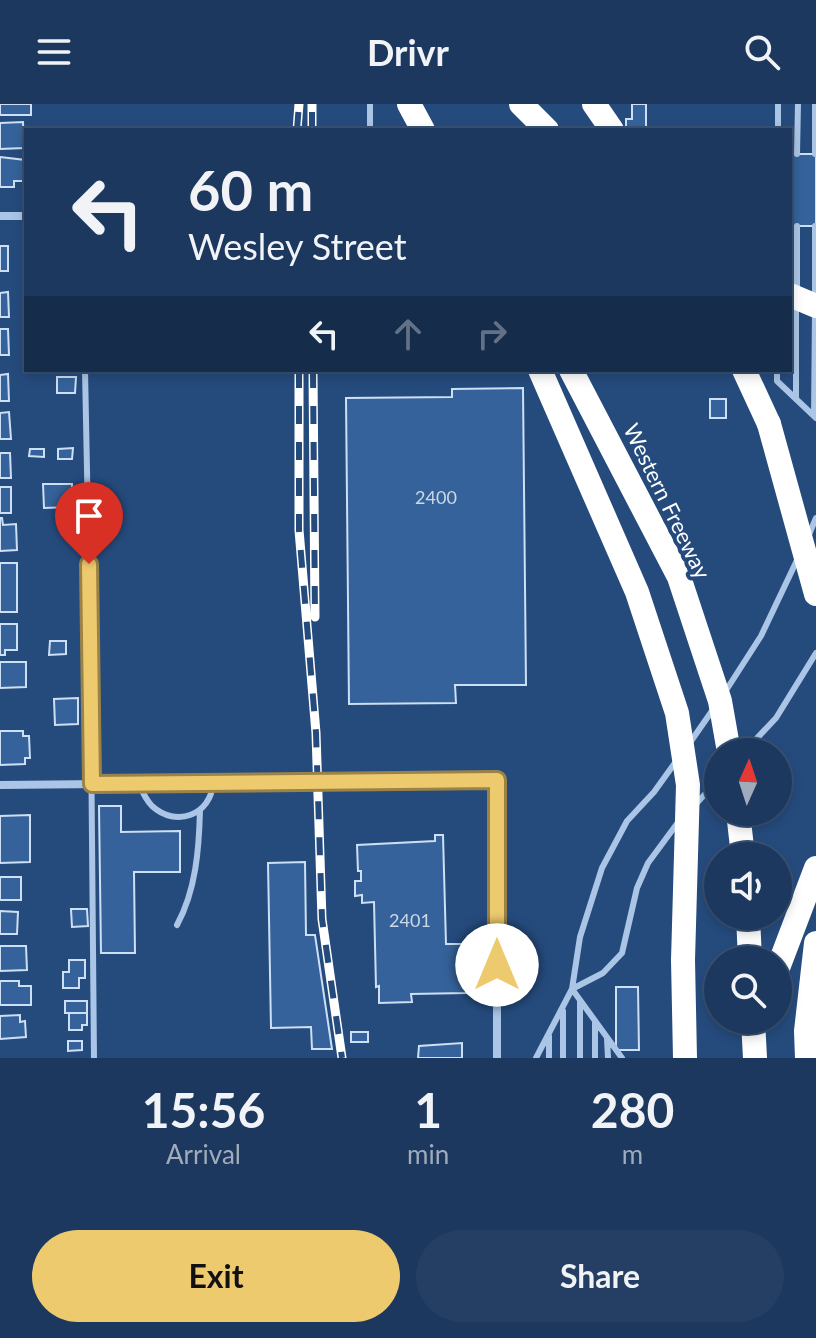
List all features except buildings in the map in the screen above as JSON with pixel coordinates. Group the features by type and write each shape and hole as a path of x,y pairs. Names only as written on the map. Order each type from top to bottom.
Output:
{"highway":[{"path":"409,104 422,128"},
{"path":"521,104 545,128"},
{"path":"594,104 611,128"},
{"path":"792,282 816,290"},
{"path":"792,296 816,306"},
{"path":"541,372 637,592 677,713 688,785 683,960 685,1058"},
{"name":"Western Freeway","path":"572,372 679,577 720,701 727,738"},
{"path":"745,372 816,530"},
{"path":"769,424 816,594"},
{"path":"786,946 816,868"},
{"path":"807,1058 808,1005 816,943"},
{"path":"754,1034 755,1058"},
{"path":"746,1058 755,1034"}],"street":[{"path":"0,216 24,216"},
{"path":"0,785 497,780 497,1058"}],"lane":[{"path":"370,104 370,128"},
{"path":"778,104 778,128"},
{"path":"797,154 798,104"},
{"path":"815,104 815,154"},
{"path":"796,399 797,226"},
{"path":"815,226 815,417"},
{"path":"85,372 94,1058"},
{"path":"777,372 777,381 815,417"},
{"path":"536,1058 572,989 580,937 591,898 616,839 627,821 654,792 740,669 773,613 816,518"},
{"path":"757,738 776,718 816,653"},
{"path":"139,784 152,807 182,816 200,810 212,798 213,783"},
{"path":"572,989 603,973 622,953 637,888 648,863 667,834 704,795"},
{"path":"177,925 199,853 200,810"},
{"path":"572,989 622,1058"},
{"path":"580,1000 580,1058"},
{"path":"563,1007 563,1058"},
{"path":"595,1020 595,1058"},
{"path":"549,1033 549,1058"},
{"path":"607,1038 608,1058"}],"railway":[{"path":"297,128 299,104"},
{"path":"312,104 312,128"},
{"path":"299,372 299,530 316,733 322,919 342,1058"},
{"path":"313,372 315,617"}],"route":[{"path":"89,564 92,784 497,780 497,965"}]}
